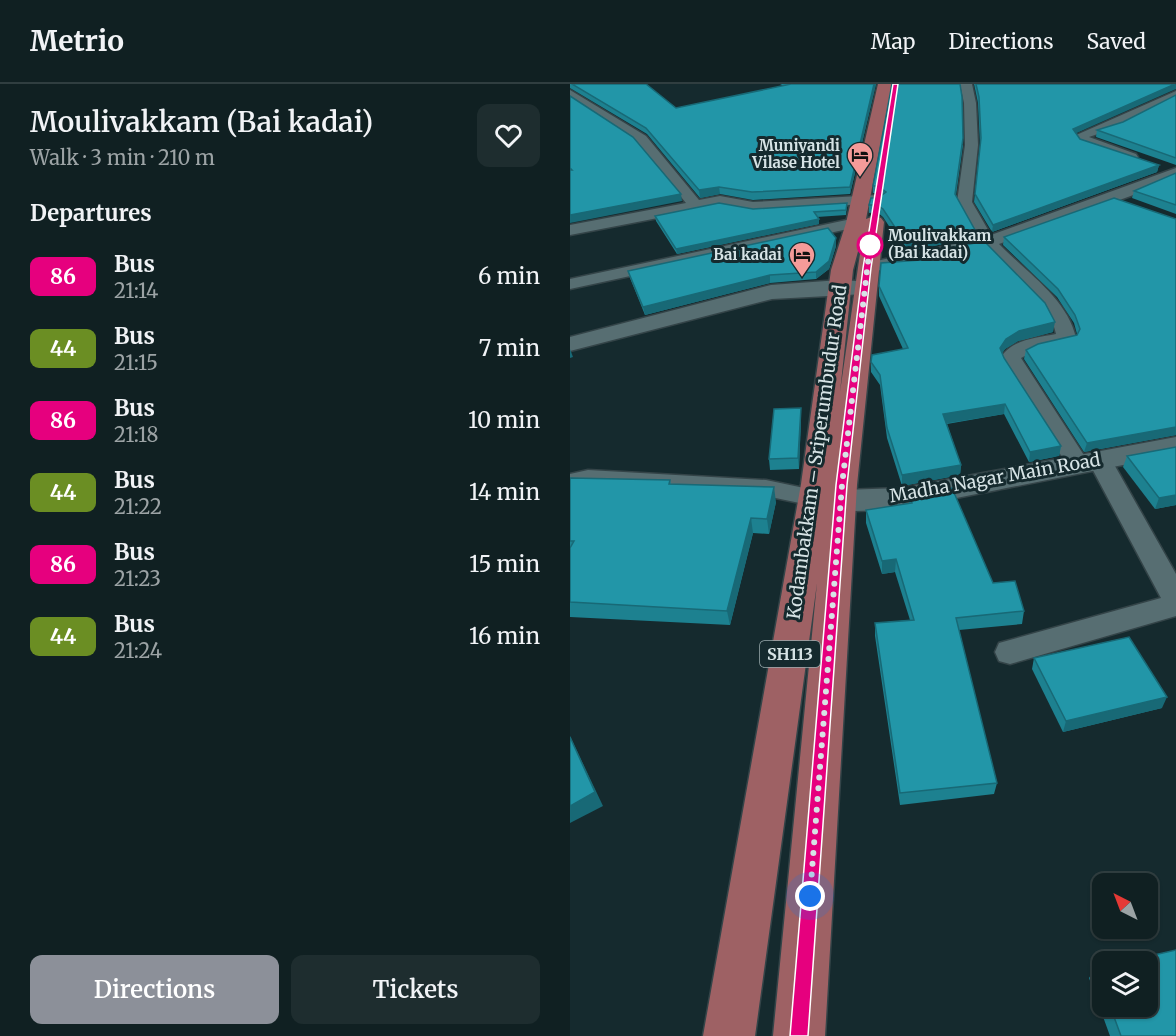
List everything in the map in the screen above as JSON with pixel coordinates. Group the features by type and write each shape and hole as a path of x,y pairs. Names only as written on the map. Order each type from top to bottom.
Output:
{"main road":[{"name":"Kodambakkam – Sriperumbudur Road","path":"799,1036 828,499 853,278 885,84"},
{"name":"Kodambakkam – Sriperumbudur Road","path":"864,207 895,84"},
{"name":"Kodambakkam – Sriperumbudur Road","path":"729,1036 828,499"}],"street":[{"path":"966,84 971,98 969,178 964,197 966,207 988,242 1021,273 1055,315 1068,336 1015,351 1011,357 1015,367 1088,461 1176,599"},
{"path":"570,94 641,139 695,205"},
{"path":"1176,94 1117,123 1080,136 1085,141 1176,172"},
{"path":"570,344 771,292 853,278 988,242 1112,198 1176,172"},
{"path":"1112,198 1133,206"},
{"path":"570,212 576,229 720,201 753,207 864,207"},
{"path":"570,284 864,207"},
{"name":"Madha Nagar Main Road","path":"828,499 902,498 1176,446"},
{"path":"570,482 588,478 766,488 828,499"},
{"path":"1010,652 1176,605"}],"building":[{"path":"572,84 646,84 676,108 791,84 874,84 850,187 752,192 719,187 699,190 646,128"},
{"path":"892,84 960,84 963,138 955,194 975,230 906,244 883,209 877,205 869,205 871,198 878,198 886,192 878,186 873,186"},
{"path":"976,84 1175,84 1073,129 1080,139 1159,165 993,225 975,194 981,138"},
{"path":"1176,95 1176,158 1097,130 1123,122"},
{"path":"570,96 633,137 681,194 570,215 570,170 572,170 570,168"},
{"path":"1176,173 1176,205 1134,191"},
{"path":"1114,198 1176,219 1176,427 1087,443 1026,350 1038,344 1077,335 1080,329 1075,315 1058,289 1004,237"},
{"path":"719,203 753,209 847,203 846,210 814,212 819,219 676,249 655,216"},
{"path":"828,228 836,238 829,261 816,272 770,275 643,307 628,271"},
{"path":"984,241 1045,303 1055,322 1019,331 1006,339 1000,348 1004,358 1061,446 1030,452 1005,404 943,414 961,465 902,475 887,428 880,375 871,362 872,355 908,348 879,286 881,263 919,260 916,256"},
{"path":"801,408 798,458 769,459 774,409"},
{"path":"1176,447 1176,495 1159,498 1127,456"},
{"path":"570,478 670,480 669,484 774,487 767,519 751,518 727,611 570,602 570,548 574,541 570,541"},
{"path":"952,488 993,583 1015,581 1024,611 956,618 997,783 900,793 875,623 914,620 896,559 882,561 866,510 912,503 909,495"},
{"path":"1129,637 1167,697 1066,721 1034,658"},
{"path":"570,737 595,792 570,806"},
{"path":"1176,950 1176,1036 1121,1036 1114,1017 1158,1017 1158,954"}],"bus line":[{"name":"86","path":"799,1036 842,485 867,268 895,84"}],"place":[{"name":"Muniyandi Vilase Hotel","path":"860,178"},
{"name":"Moulivakkam (Bai kadai)","path":"870,245"},
{"name":"Bai kadai","path":"802,278"}],"route":[{"path":"810,896 842,485 870,245"}]}
